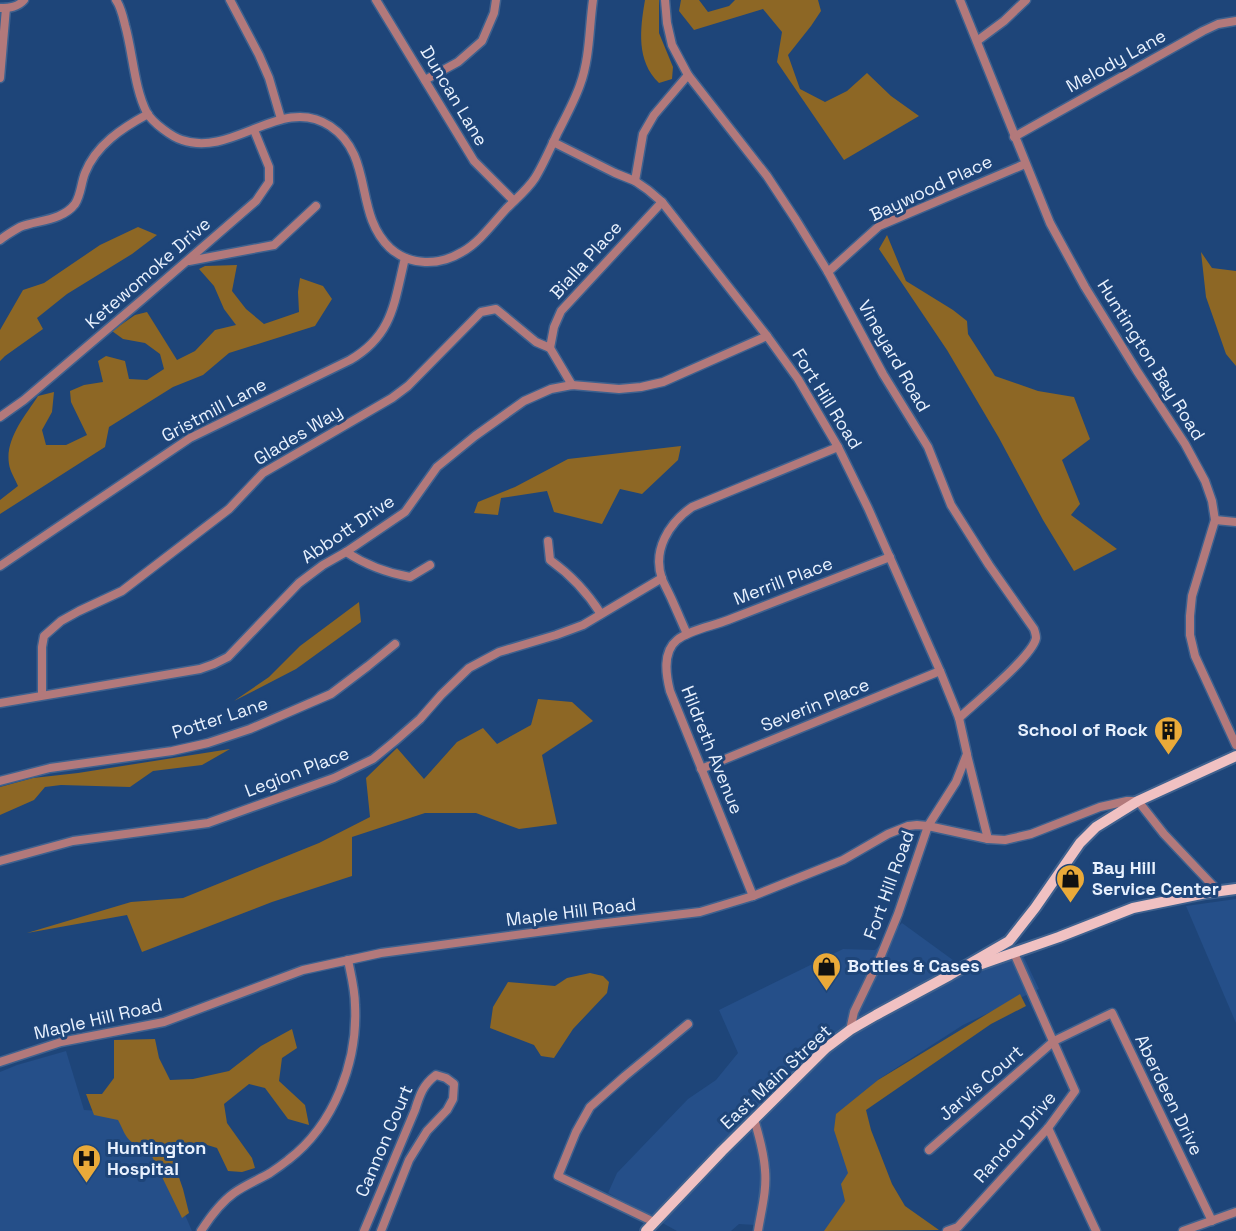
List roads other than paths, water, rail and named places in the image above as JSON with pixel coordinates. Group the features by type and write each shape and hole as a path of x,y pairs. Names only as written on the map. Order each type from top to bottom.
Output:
{"main road":[{"name":"East Main Street","path":"646,1231 826,1048 850,1030 1009,941 1080,843 1096,827 1138,801 1236,756"},
{"name":"East Main Street","path":"951,975 1133,908 1218,891 1236,890"},
{"path":"1009,941 1014,953"}],"street":[{"path":"0,78 3,8 17,6 24,0"},
{"path":"116,0 124,18 139,91 148,114 164,130 181,140 196,144 214,143 281,119 302,116 323,121 340,133 353,150 361,172 371,219 381,237 391,249 405,258 423,262 441,261 461,253 480,238 534,180 579,88 586,66 593,0"},
{"path":"230,0 269,78 281,119"},
{"name":"Duncan Lane","path":"376,0 474,161 514,201"},
{"path":"425,80 458,62 482,41 494,13 496,0"},
{"name":"Vineyard Road","path":"665,0 672,45 688,75 767,176 828,272 883,374 928,447 951,504 989,565 1034,629 1036,638 1031,648 1010,672 959,718"},
{"name":"Huntington Bay Road","path":"960,0 1050,223 1085,287 1206,481 1215,520 1192,596 1190,635 1195,656 1236,745"},
{"path":"977,41 1004,21 1026,0"},
{"name":"Melody Lane","path":"1014,137 1203,31 1218,24 1236,21"},
{"path":"634,181 643,134 654,116 688,75"},
{"path":"0,240 21,227 62,214 74,204 95,154 122,129 148,114"},
{"name":"Ketewomoke Drive","path":"0,417 24,400 256,201 269,182 268,168 254,130"},
{"name":"Fort Hill Road","path":"554,142 634,181 662,202 798,379 838,447 868,508 940,671 959,718 988,839"},
{"name":"Baywood Place","path":"828,272 879,226 1025,164"},
{"name":"Bialla Place","path":"550,348 554,327 561,311 662,202"},
{"path":"188,261 274,245 316,206"},
{"name":"Gristmill Lane","path":"0,566 190,438 350,360 367,349 375,342 392,313 405,258"},
{"name":"Glades Way","path":"42,695 44,636 61,621 122,591 229,509 263,472 373,409 408,386 482,312 496,309 536,342 550,348 572,385"},
{"name":"Abbott Drive","path":"0,703 200,669 214,664 228,657 299,583 405,512 437,468 475,436 524,401 551,389 572,385 619,389 663,382 767,336"},
{"path":"687,634 659,566 662,543 673,523 692,507 838,447"},
{"path":"1215,520 1236,522"},
{"path":"548,541 550,560 568,573 588,594 601,614"},
{"path":"346,552 363,563 392,574 410,577 430,565"},
{"name":"Merrill Place","path":"687,634 890,556"},
{"name":"Legion Place","path":"0,861 73,841 208,823 334,778 372,759 395,741 469,668 499,652 583,625 662,578"},
{"name":"Hildreth Avenue","path":"687,634 676,640 668,651 666,677 753,896"},
{"name":"Potter Lane","path":"0,780 50,768 172,751 208,743 250,729 331,694 395,644"},
{"name":"Severin Place","path":"702,769 940,671"},
{"name":"Fort Hill Road","path":"850,1030 854,1012 898,914 928,826 956,782 967,754"},
{"path":"1138,801 1164,834 1218,891"},
{"name":"Maple Hill Road","path":"0,1062 61,1042 164,1022 303,970 348,960 381,953 700,912 753,896 843,860 888,834 908,826 928,826 988,839 1005,840 1100,807 1138,801"},
{"name":"Randou Drive","path":"947,1231 960,1229 1048,1128 1075,1091 1014,953"},
{"path":"201,1231 216,1209 233,1193 270,1173 290,1158 310,1140 326,1117 341,1088 355,1035 356,1006 348,960"},
{"name":"Aberdeen Drive","path":"1054,1041 1112,1013 1212,1221"},
{"path":"654,1222 558,1176 576,1132 590,1107 688,1024"},
{"name":"Jarvis Court","path":"929,1150 1054,1041"},
{"name":"Cannon Court","path":"364,1231 422,1090 436,1075 446,1078 454,1084 453,1099 447,1110 427,1131 409,1160 381,1231"},
{"path":"754,1119 766,1172 758,1231"},
{"path":"1048,1128 1096,1231"},
{"path":"381,1191 395,1196"},
{"path":"1184,1231 1236,1212"}],"place":[{"name":"School of Rock","path":"1169,756"},
{"name":"Bay Hill Service Center","path":"1071,904"},
{"name":"Bottles & Cases","path":"826,992"},
{"name":"Huntington Hospital","path":"86,1184"}]}
